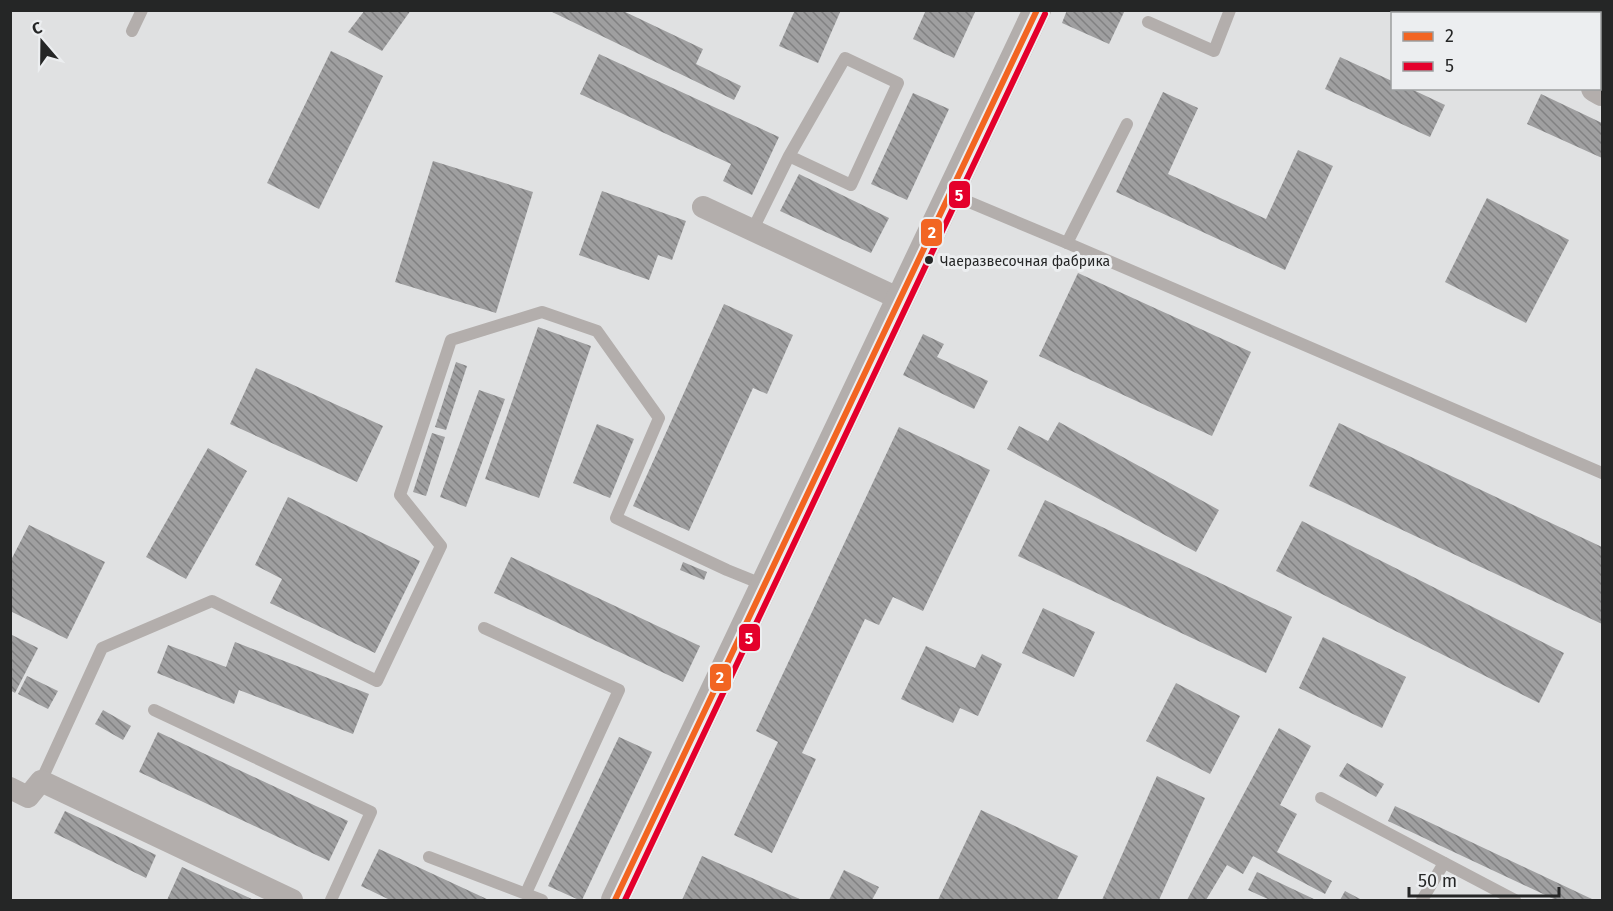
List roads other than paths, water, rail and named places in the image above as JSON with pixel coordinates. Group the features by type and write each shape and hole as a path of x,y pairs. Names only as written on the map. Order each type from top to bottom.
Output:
{"street":[{"path":"615,900 1037,10"},
{"path":"703,207 900,299"},
{"path":"10,788 28,797 41,781 292,900"}],"lane":[{"path":"132,31 142,10"},
{"path":"1148,22 1214,51 1230,10"},
{"path":"753,231 789,156 845,58 898,82 852,185 789,156"},
{"path":"1067,243 1127,124"},
{"path":"950,194 1602,473"},
{"path":"41,781 102,648 212,601 377,681 441,546 400,495 452,340 542,312 597,331 659,418 616,518 764,585"},
{"path":"484,628 619,690 526,893"},
{"path":"154,711 371,812 331,900"},
{"path":"1321,798 1515,900"},
{"path":"429,857 542,900"},
{"path":"1422,900 1444,863"}],"place":[{"name":"Чаеразвесочная фабрика","path":"929,260"}]}
